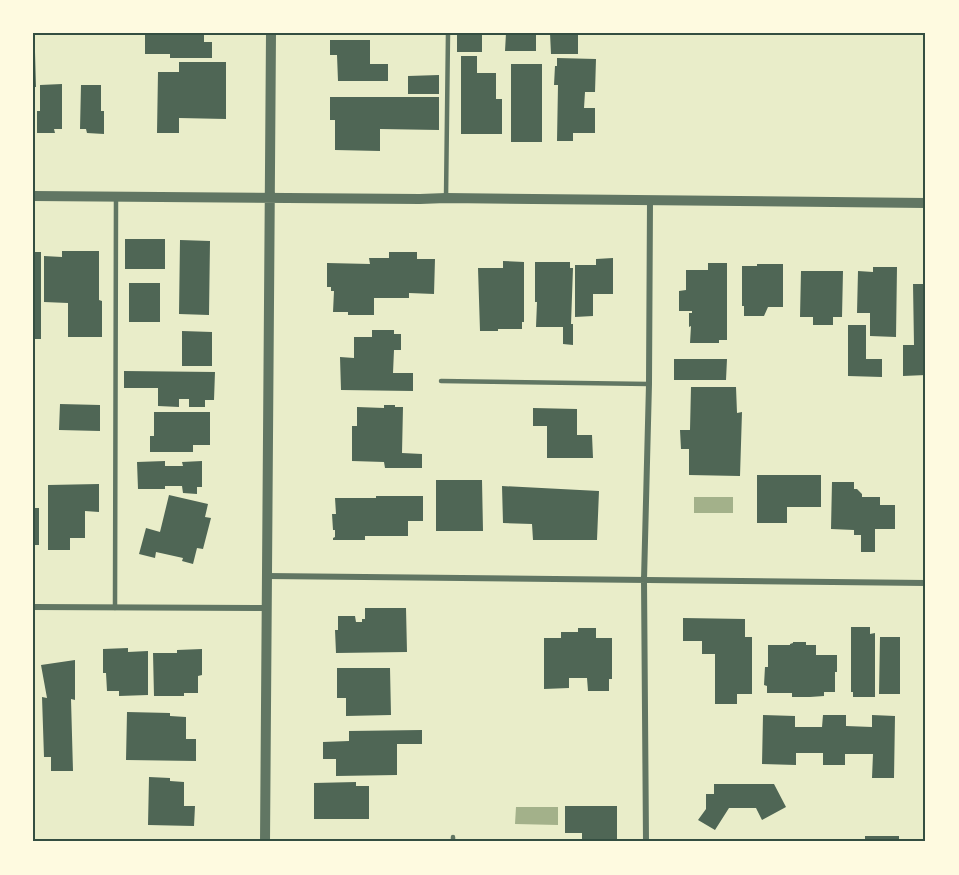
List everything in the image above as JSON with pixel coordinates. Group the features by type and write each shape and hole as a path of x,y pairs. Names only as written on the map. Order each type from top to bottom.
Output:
{"street":[{"path":"265,842 271,33"},
{"path":"33,196 926,203"},
{"path":"646,842 644,580 649,384 650,201"},
{"path":"267,576 926,583"},
{"path":"33,607 266,608"}],"lane":[{"path":"446,198 448,33"},
{"path":"115,608 116,196"},
{"path":"441,381 649,384"}],"shaded area":[{"path":"694,497 733,497 733,513 694,513"},
{"path":"516,807 558,807 558,825 515,824"}],"building":[{"path":"145,33 204,33 204,42 212,42 212,58 170,58 170,54 145,54"},
{"path":"457,33 482,33 482,52 457,52"},
{"path":"506,33 536,33 536,51 505,51"},
{"path":"550,33 578,33 578,54 551,54"},
{"path":"330,40 370,40 370,64 388,64 388,81 338,81 337,55 330,55"},
{"path":"33,52 35,52 36,87 33,87"},
{"path":"461,56 477,56 477,73 496,73 496,99 502,99 502,134 461,134"},
{"path":"557,58 596,59 595,92 585,92 584,108 595,108 595,133 573,133 573,141 557,141 558,85 554,85"},
{"path":"179,62 226,62 226,119 179,118 179,133 157,133 158,72 179,72"},
{"path":"511,64 542,64 542,142 511,142"},
{"path":"439,75 439,94 408,94 408,76"},
{"path":"62,84 62,129 54,129 55,133 37,133 40,85"},
{"path":"81,85 101,85 104,134 87,133 86,129 80,129"},
{"path":"330,97 439,97 439,130 380,129 380,151 335,150 335,120 330,120"},
{"path":"125,239 165,239 165,269 125,269"},
{"path":"180,240 210,241 209,315 179,314"},
{"path":"62,251 99,251 102,337 68,337 68,303 44,302 44,256 62,257"},
{"path":"33,252 41,252 41,339 33,339"},
{"path":"389,252 417,252 417,259 435,259 434,294 409,293 409,298 374,298 374,315 348,315 348,312 333,312 334,291 331,291 331,287 327,287 327,263 370,264 369,258 389,258"},
{"path":"613,258 613,294 593,294 593,316 575,317 575,265 596,265 596,259"},
{"path":"503,261 524,262 522,329 480,331 478,268 503,268"},
{"path":"535,262 570,262 570,268 573,268 571,324 573,324 573,345 563,344 563,327 536,327"},
{"path":"708,263 727,263 727,340 719,340 719,343 690,343 689,313 692,311 679,311 679,291 686,290 686,270 708,270"},
{"path":"757,264 783,264 783,307 768,307 764,316 744,316 742,266 757,266"},
{"path":"873,267 897,267 896,337 870,336 870,313 857,313 858,271 873,272"},
{"path":"801,271 843,271 842,317 833,317 833,325 813,325 813,317 800,317"},
{"path":"129,283 160,283 160,322 129,322"},
{"path":"913,284 926,284 926,375 903,376 903,345 914,345"},
{"path":"848,325 866,325 866,359 882,359 882,377 848,376"},
{"path":"372,330 394,330 394,334 401,334 401,350 394,350 393,373 413,373 413,391 341,390 340,357 354,358 354,337 372,337"},
{"path":"182,331 212,332 212,366 182,366"},
{"path":"674,359 727,359 726,380 674,380"},
{"path":"124,371 215,372 214,400 205,400 205,407 189,407 189,399 179,399 179,407 158,406 158,388 124,388"},
{"path":"691,387 736,387 737,413 742,412 740,476 689,475 689,449 681,449 680,430 690,430"},
{"path":"60,404 100,405 100,431 59,430"},
{"path":"384,405 403,407 402,453 422,454 422,468 385,468 384,462 352,461 352,426 357,426 357,407 384,408"},
{"path":"533,408 577,409 577,435 592,435 593,458 547,458 547,426 533,426"},
{"path":"154,412 210,412 210,445 193,445 193,452 150,452 150,436 154,436"},
{"path":"165,461 165,466 183,466 182,462 202,461 202,487 197,487 197,494 183,493 182,486 165,486 165,489 138,489 137,462"},
{"path":"757,475 821,475 821,507 787,507 787,523 757,523"},
{"path":"436,480 482,480 483,531 436,531"},
{"path":"832,482 854,482 854,489 862,494 862,497 880,497 880,505 895,505 895,529 875,529 875,552 861,552 861,535 854,535 854,530 831,529"},
{"path":"99,484 99,512 85,511 85,538 70,538 70,550 48,550 48,485"},
{"path":"502,486 599,491 597,540 533,540 532,524 503,523"},
{"path":"169,495 208,504 205,517 211,518 203,549 197,548 193,564 182,561 183,558 156,552 155,558 139,554 146,528 160,532"},
{"path":"376,496 423,496 423,521 408,521 408,536 365,536 365,540 333,540 335,530 333,530 332,514 336,514 335,498 376,498"},
{"path":"33,508 39,508 39,545 33,545"},
{"path":"365,608 406,608 407,652 336,653 335,630 338,630 338,616 355,616 356,622 362,622 362,619 365,619"},
{"path":"683,618 745,619 745,637 752,637 752,694 737,694 737,704 715,704 715,654 702,654 702,641 683,641"},
{"path":"851,627 870,627 870,634 875,633 875,697 853,697 853,692 851,692"},
{"path":"578,628 596,628 596,638 612,638 612,679 609,679 609,691 588,691 587,678 569,678 569,688 544,689 544,638 561,638 561,632 578,632"},
{"path":"880,637 900,637 900,694 879,694"},
{"path":"793,642 816,645 816,655 837,655 835,692 824,692 824,696 810,697 792,697 792,693 767,693 767,686 764,685 765,667 768,667 768,645 790,645"},
{"path":"128,648 128,652 148,651 148,695 119,696 119,691 107,691 106,673 103,673 103,649"},
{"path":"202,649 202,675 198,676 198,693 184,693 184,696 154,696 153,653 177,653 177,650"},
{"path":"75,660 75,700 71,699 73,771 51,771 51,757 44,757 42,697 47,698 41,665"},
{"path":"337,668 390,668 391,715 346,716 346,698 337,698"},
{"path":"127,712 170,713 170,716 186,717 186,739 196,739 196,761 126,760"},
{"path":"763,715 795,716 795,727 822,727 823,715 846,715 846,726 872,727 872,715 895,716 894,778 872,778 873,754 845,754 845,765 823,765 823,753 796,753 796,765 762,764"},
{"path":"422,730 422,744 397,744 397,775 336,776 336,759 323,759 323,742 349,741 349,731"},
{"path":"149,777 170,778 170,781 184,782 184,806 195,806 194,826 148,825"},
{"path":"356,782 356,786 369,786 369,819 314,819 314,783"},
{"path":"714,784 774,784 786,807 762,820 756,808 729,808 715,830 698,820 706,809 706,794 714,794"},
{"path":"565,806 617,806 617,842 582,842 582,833 565,833"},
{"path":"865,836 899,836 899,842 865,842"}]}
